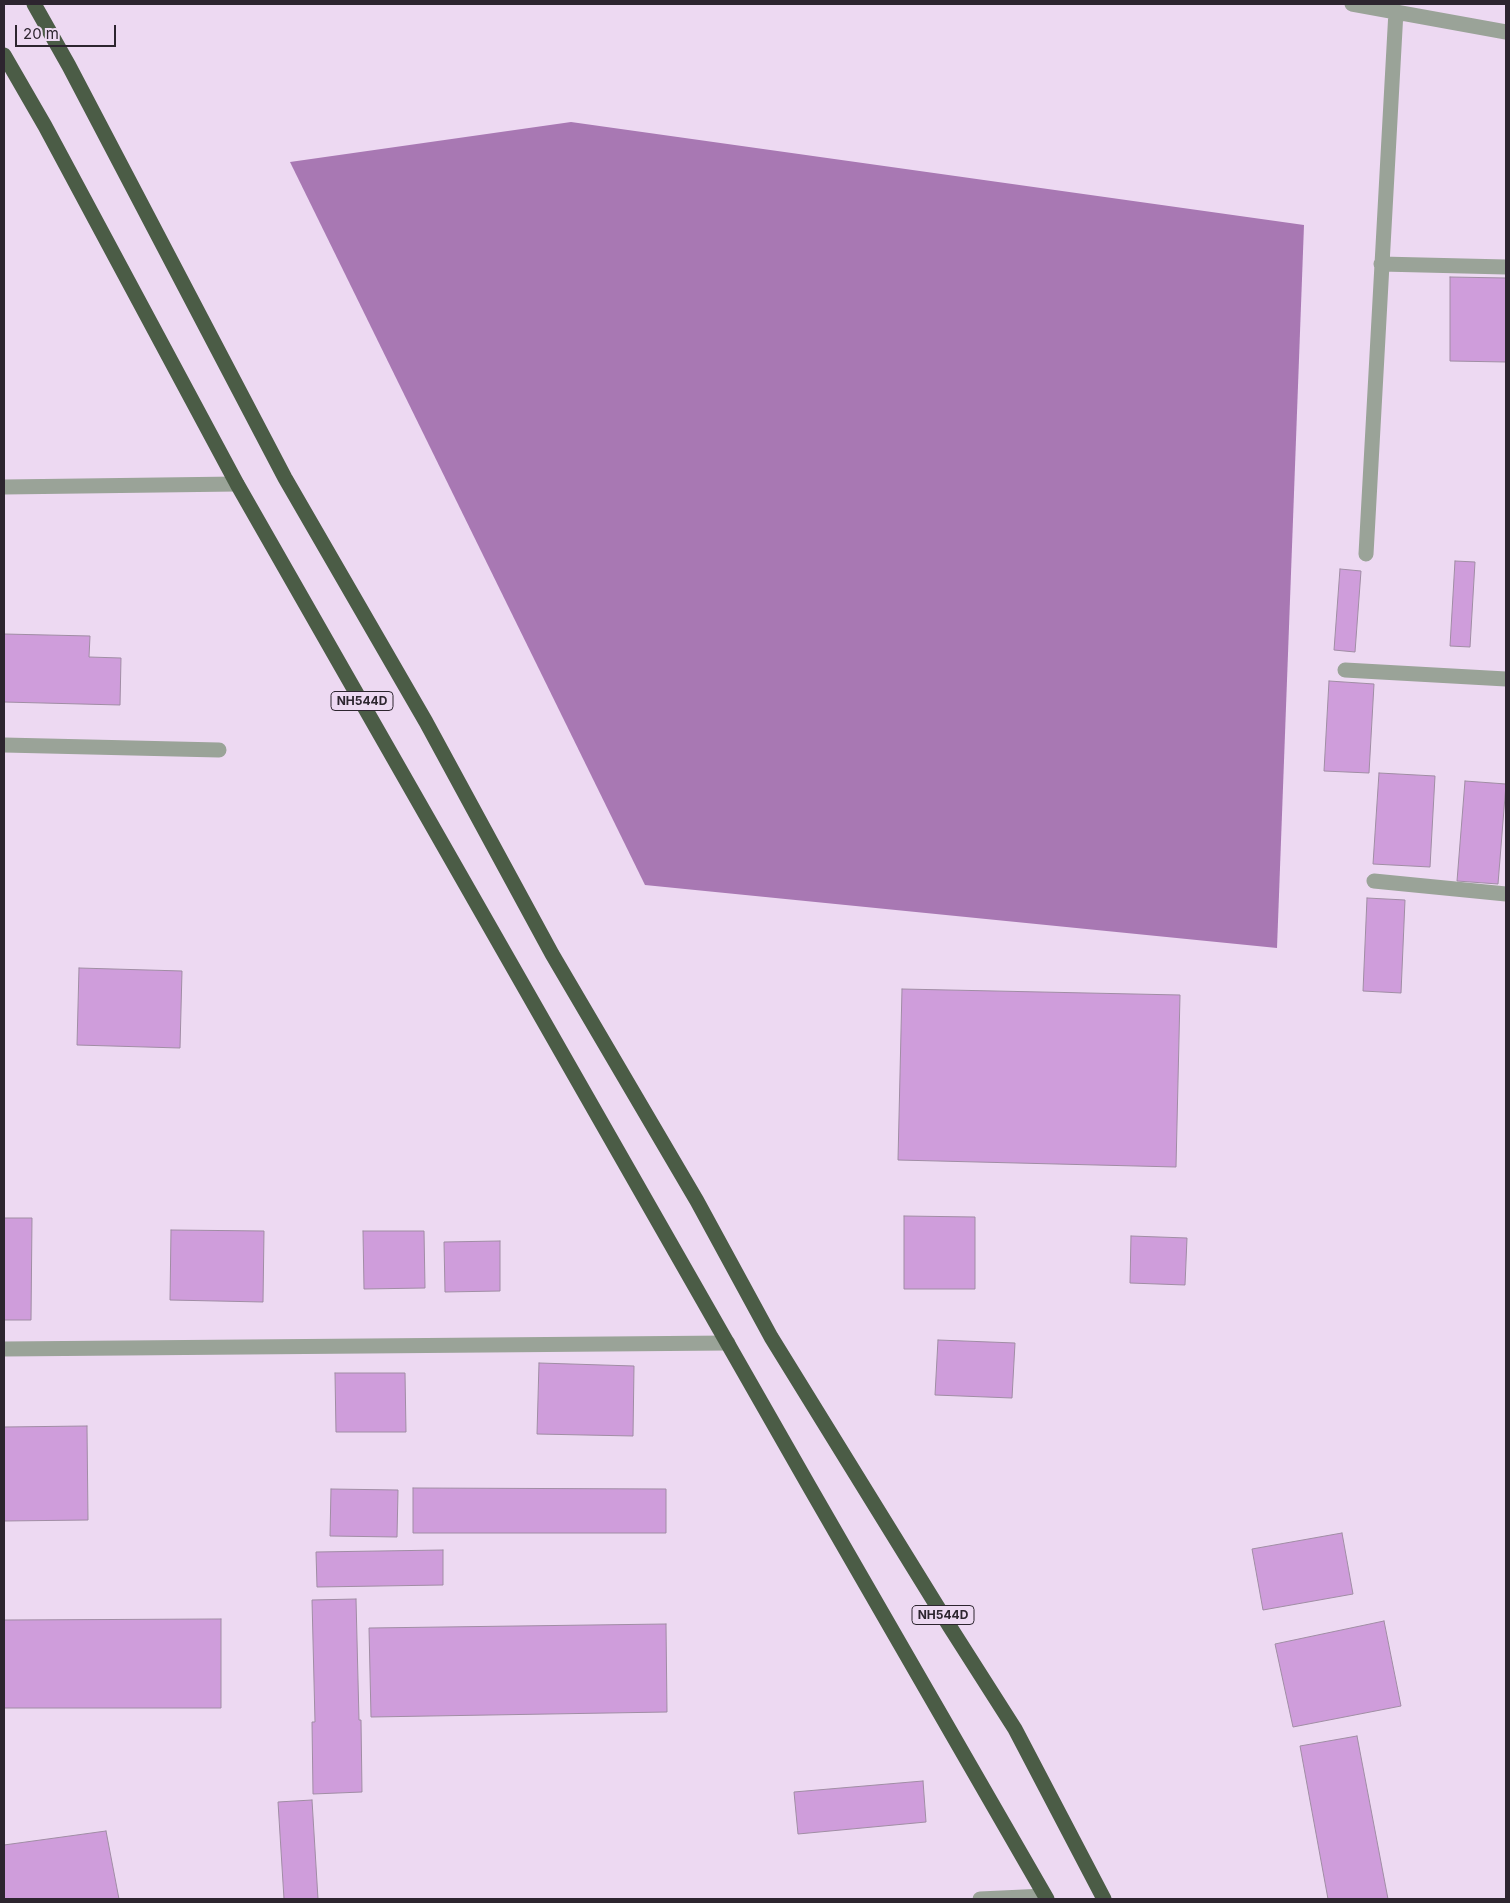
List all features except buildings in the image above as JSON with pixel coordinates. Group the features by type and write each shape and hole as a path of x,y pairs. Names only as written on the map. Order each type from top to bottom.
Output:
{"highway":[{"name":"NH544D","path":"34,4 69,66 285,478 426,722 552,954 697,1201 771,1336 1015,1730 1104,1899"},
{"name":"NH544D","path":"4,55 45,126 237,484 1046,1898"}],"street":[{"path":"1352,4 1506,32"},
{"path":"1366,554 1396,12"},
{"path":"1381,264 1506,267"},
{"path":"4,487 237,484"},
{"path":"1345,670 1506,679"},
{"path":"4,745 219,750"},
{"path":"1374,881 1506,894"},
{"path":"4,1349 728,1343"},
{"path":"980,1899 1046,1898"}],"shaded area":[{"path":"571,122 1304,225 1277,948 645,885 290,162"}]}
